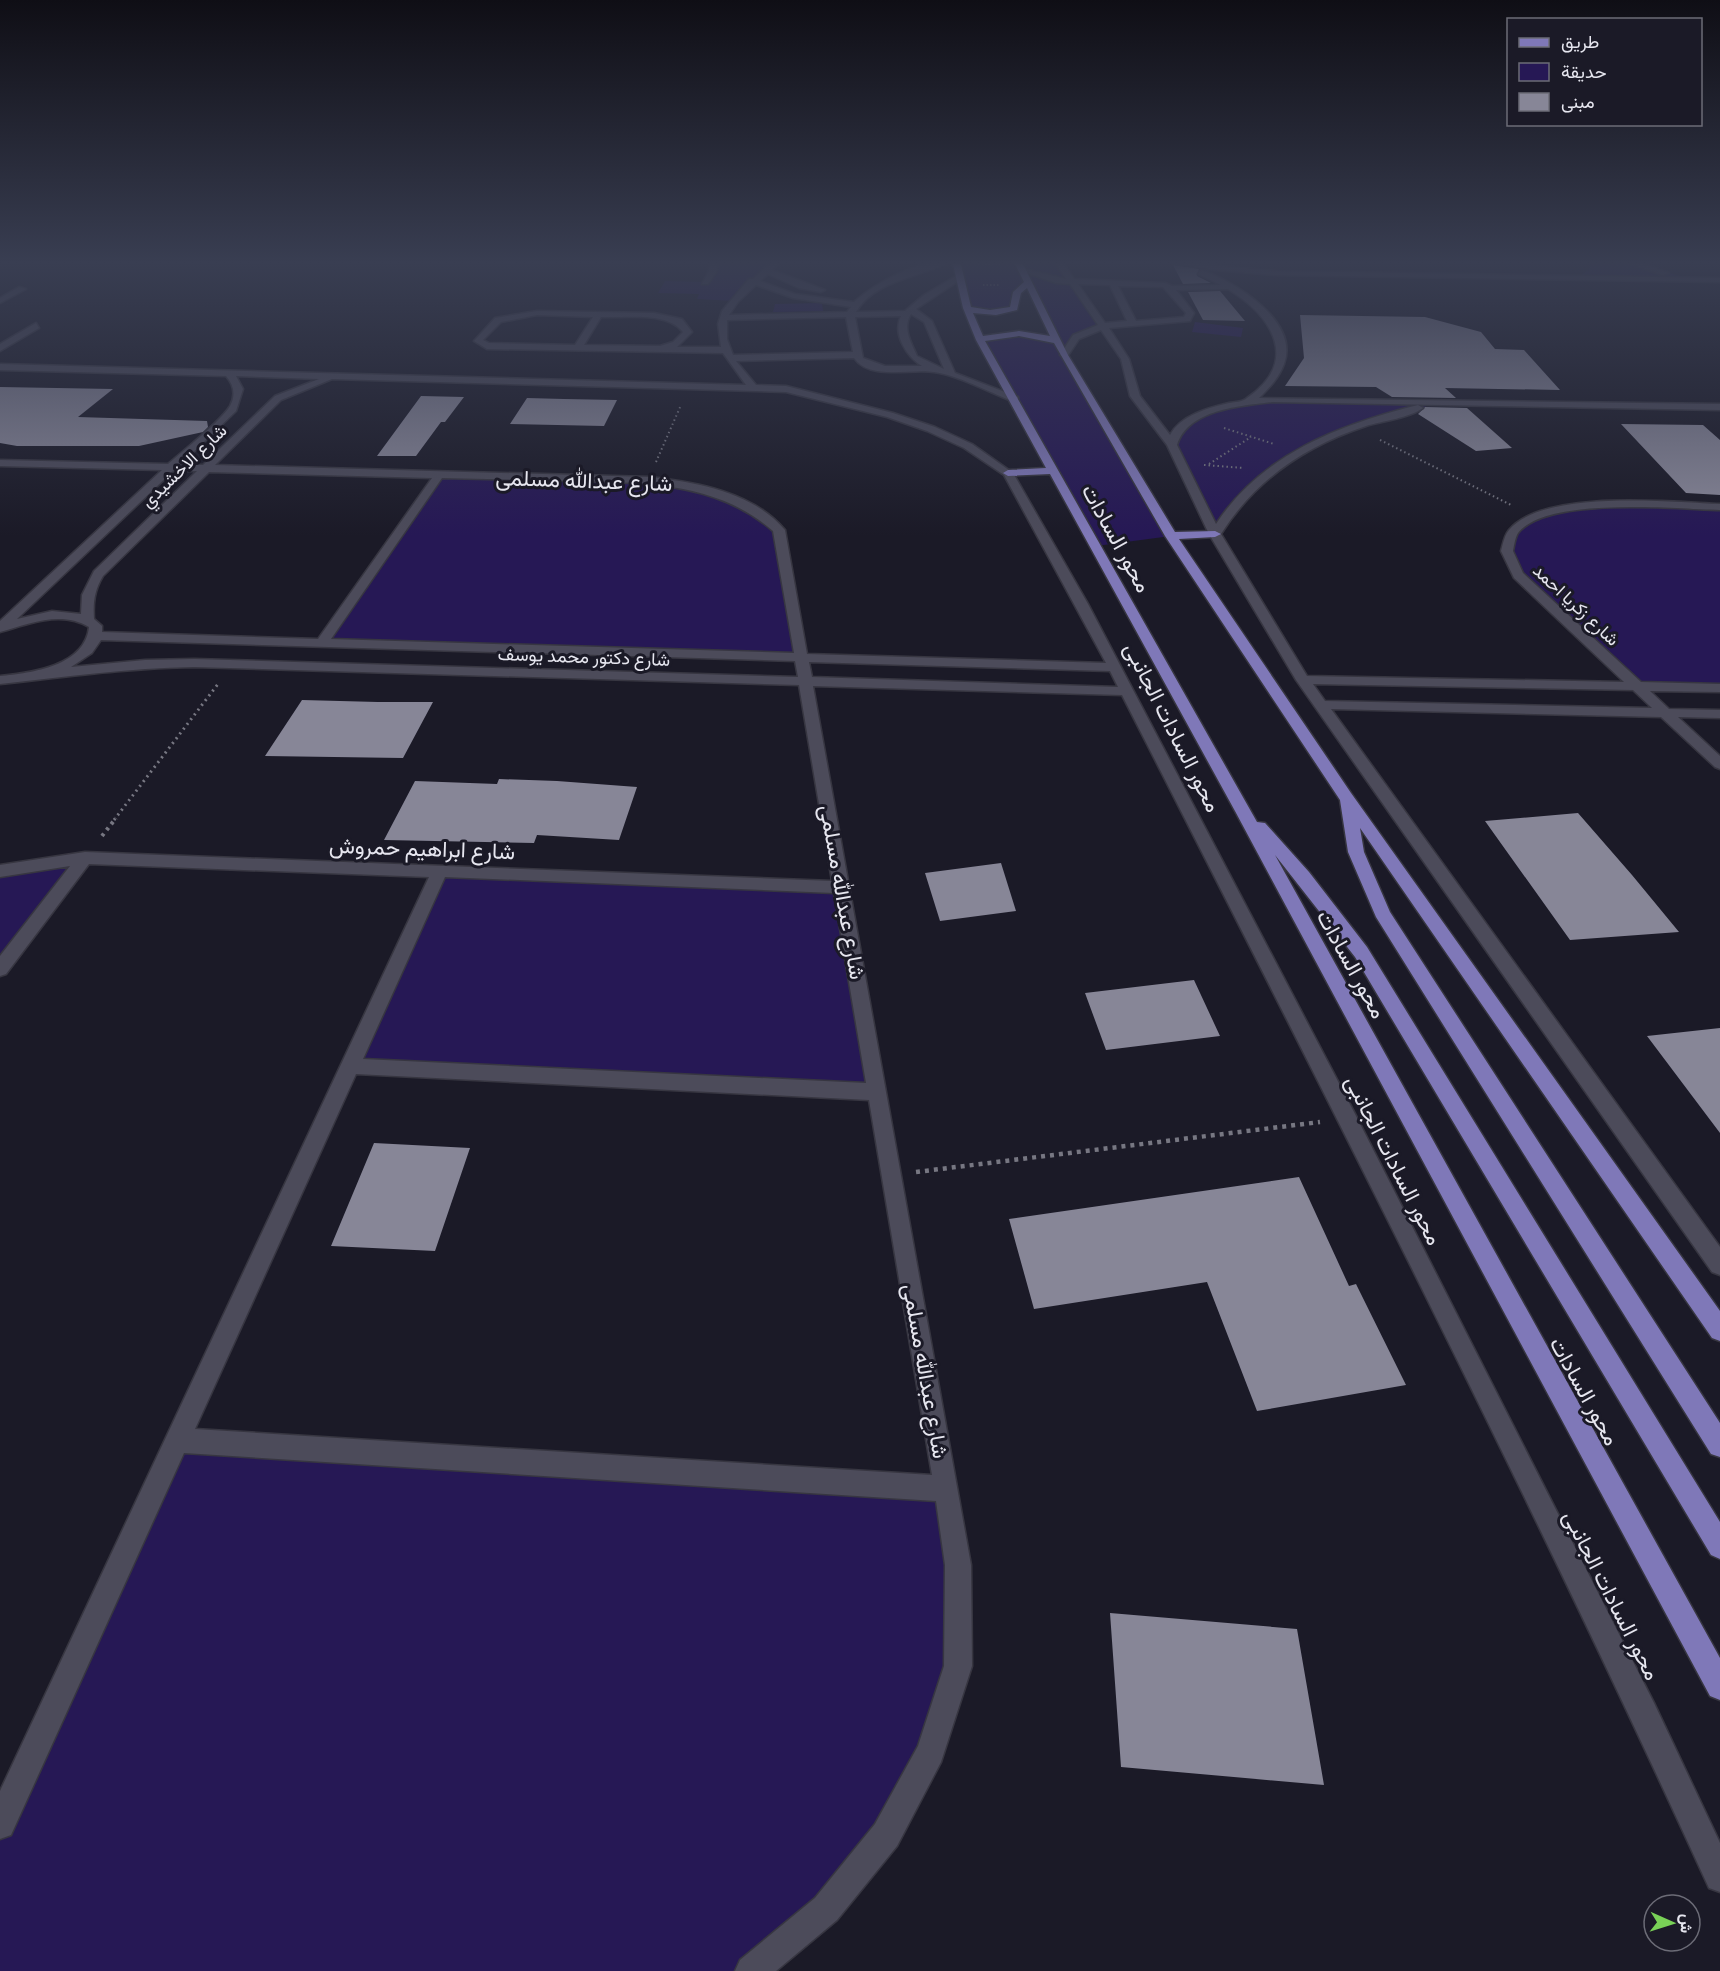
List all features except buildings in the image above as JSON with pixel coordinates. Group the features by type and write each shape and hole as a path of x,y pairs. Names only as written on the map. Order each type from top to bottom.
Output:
{"main road":[{"name":"محور السادات","path":"987,352 1016,399 1244,811 1720,1686"},
{"name":"محور السادات","path":"1062,352 1171,536 1346,797 1720,1330"},
{"path":"1008,473 1054,471"},
{"path":"1171,536 1215,534"},
{"path":"1346,797 1356,852 1382,913 1720,1445"},
{"path":"1244,811 1304,876 1361,952 1720,1546"}],"street":[{"path":"706,352 858,355"},
{"path":"857,352 861,361 872,366 935,369"},
{"path":"911,352 913,357 935,369 1016,399"},
{"path":"941,352 951,375"},
{"path":"1120,352 1125,359 1135,396 1173,445 1215,534 1303,680 1720,1265"},
{"path":"1248,403 1275,376 1283,352"},
{"path":"728,354 752,387"},
{"path":"0,367 786,389 900,418 968,446 1008,473"},
{"name":"شارع الاخشيدي","path":"0,629 233,409 239,398 240,388 236,380 227,372"},
{"name":"شارع الاخشيدي","path":"88,619 85,604 88,589 98,574 278,398 320,381 345,375"},
{"path":"1173,445 1175,433 1194,418 1226,407 1272,399 1720,407"},
{"path":"1215,534 1238,499 1269,470 1298,452 1355,428 1443,401"},
{"name":"شارع عبدالله مسلمى","path":"0,463 649,480 685,485 727,496 765,517 779,530 947,1489 958,1565 958,1666 931,1752 886,1835 826,1910 751,1971"},
{"name":"محور السادات الجانبى","path":"1008,473 1115,667 1347,1118 1644,1713 1720,1877"},
{"path":"322,642 439,475"},
{"name":"شارع زكريا احمد","path":"1720,507 1606,504 1567,508 1535,517 1513,531 1507,551 1518,575 1720,764"},
{"path":"0,629 22,620 48,615 70,615 88,619 96,626 98,636 79,657 41,674 0,680"},
{"name":"شارع دكتور محمد يوسف","path":"98,636 1115,667"},
{"name":"شارع دكتور محمد يوسف","path":"41,674 145,664 233,664 1126,691"},
{"path":"1303,680 1720,688"},
{"path":"1321,705 1720,714"},
{"path":"0,969 85,858"},
{"name":"شارع ابراهيم حمروش","path":"0,871 85,858 843,887"},
{"path":"0,1824 440,871"},
{"path":"350,1066 878,1092"},
{"path":"177,1440 947,1489"}],"path":[{"path":"649,480 690,385"},
{"path":"1194,418 1298,452"},
{"path":"1355,428 1535,517"},
{"path":"1208,465 1251,437"},
{"path":"1180,463 1269,470"},
{"path":"85,858 233,664"},
{"path":"892,1175 1347,1118"}],"green space":[{"path":"987,352 1065,352 1064,354 1171,536 1096,546"},
{"path":"1260,401 1443,401 1336,434 1284,460 1215,534 1173,439 1186,422 1226,407"},
{"path":"439,475 649,480 703,488 779,530 803,659 322,642"},
{"path":"1606,504 1720,507 1720,688 1636,685 1518,575 1507,551 1513,531 1535,517"},
{"path":"85,858 0,969 0,871"},
{"path":"440,871 843,887 878,1092 350,1066"},
{"path":"177,1440 947,1489 958,1666 886,1835 751,1971 0,1971 0,1824"}]}
